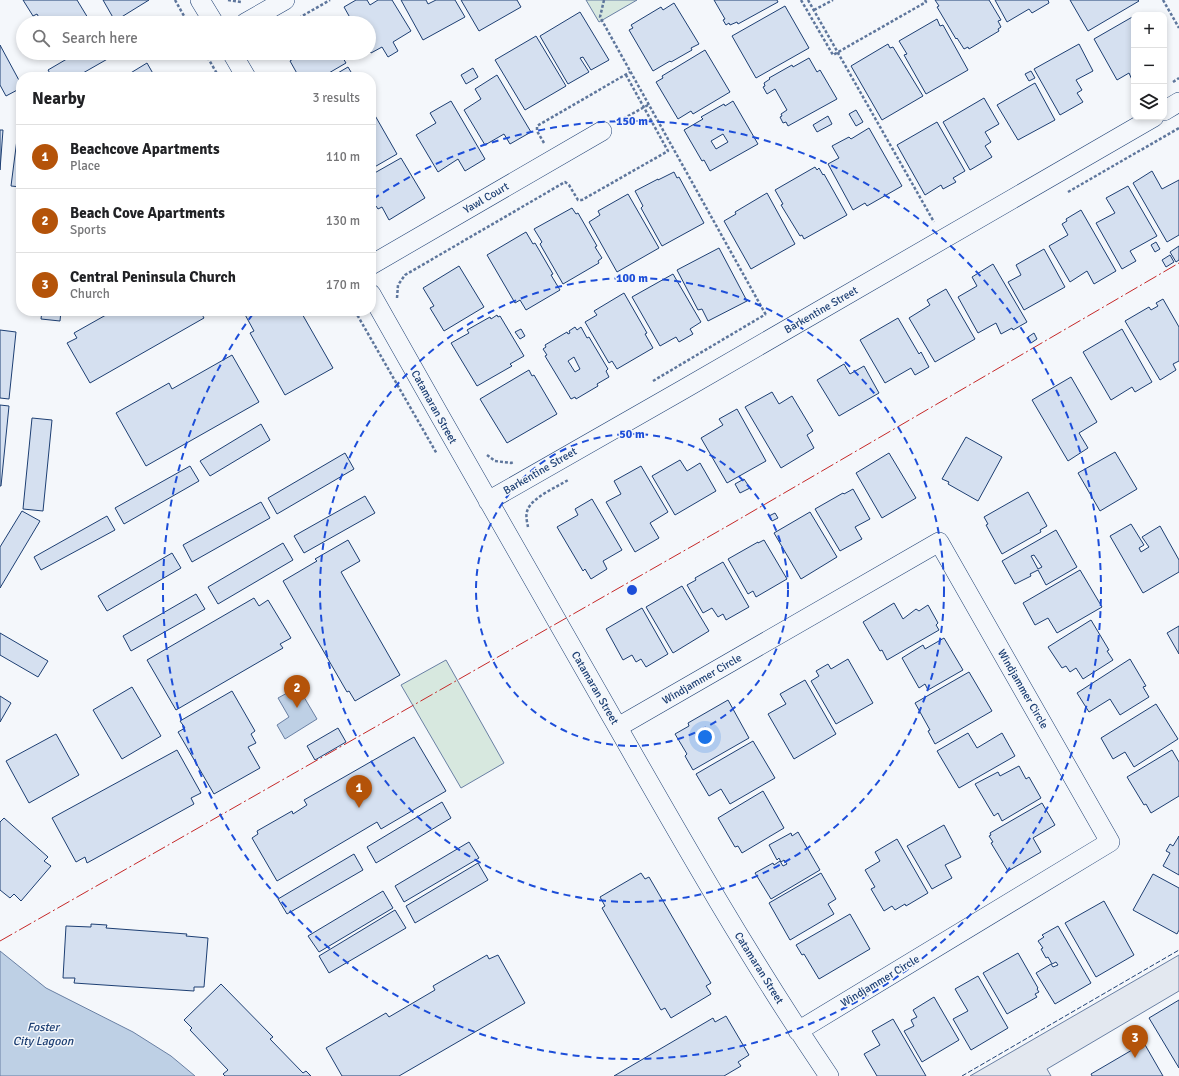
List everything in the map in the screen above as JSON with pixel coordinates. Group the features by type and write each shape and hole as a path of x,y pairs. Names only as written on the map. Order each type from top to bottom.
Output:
{"street":[{"path":"200,0 210,16"},
{"path":"257,16 285,0"},
{"path":"236,60 243,72"},
{"path":"1167,109 1179,102"},
{"name":"Barkentine Street","path":"488,501 944,240 1149,120"},
{"name":"Yawl Court","path":"376,262 602,131"},
{"name":"Catamaran Street","path":"376,303 488,501 749,953 798,1031 829,1076"},
{"name":"Windjammer Circle","path":"618,727 939,542 1110,842 798,1031"}],"path":[{"path":"302,16 330,0"},
{"path":"604,0 600,17 777,335"},
{"path":"800,0 833,56 926,2 925,0"},
{"path":"808,0 944,240"},
{"path":"814,10 833,0"},
{"path":"1163,0 1179,28"},
{"path":"209,60 216,72"},
{"path":"397,300 398,285 405,275 566,182 578,200 582,200 668,151 626,75"},
{"path":"602,131 648,105"},
{"path":"1067,193 1179,128"},
{"path":"653,381 766,314"},
{"path":"486,454 495,461 511,463 518,459"},
{"path":"530,531 527,526 526,516 528,509 535,500 573,478"}],"shaded area":[{"path":"586,0 637,0 599,22"},
{"path":"446,660 504,763 461,788 401,685"},
{"path":"1179,955 1179,991 1047,1069 1051,1076 970,1076"}],"water":[{"path":"298,687 317,719 285,739 277,725 289,717 278,698"},
{"name":"Foster City Lagoon","path":"0,951 46,988 133,1032 171,1056 195,1076 0,1076"}],"building":[{"path":"23,0 77,0 87,16 38,16 37,14 33,16"},
{"path":"103,0 149,0 123,16 112,16"},
{"path":"356,0 367,0 370,5 378,0 392,0 411,31 393,42 398,51 388,57 382,47 376,50 376,16 349,16 344,7"},
{"path":"401,0 426,0 428,4 436,0 455,0 465,17 423,40"},
{"path":"461,0 517,0 521,7 479,31"},
{"path":"714,0 777,0 778,2 738,24 737,22 726,25 723,20 725,19"},
{"path":"935,0 989,0 1001,20 998,21 1001,27 998,29 999,31 969,49 968,47 964,49 957,38 956,39 937,7 939,6"},
{"path":"995,0 1048,0 1049,3 1032,13 1029,9 1007,22"},
{"path":"1070,0 1138,0 1139,1 1088,31"},
{"path":"674,3 699,44 691,48 692,50 653,71 629,30 633,28 631,25 661,7 663,10"},
{"path":"785,6 809,48 756,78 732,36"},
{"path":"580,12 609,60 591,70 583,57 580,58 589,72 568,84 540,36"},
{"path":"1131,18 1131,78 1129,73 1117,80 1094,39"},
{"path":"937,19 940,26 943,25 968,70 926,94 904,55 907,54 899,41"},
{"path":"536,36 566,86 525,110 495,60"},
{"path":"888,44 890,48 893,47 923,96 882,120 851,66"},
{"path":"1079,44 1093,71 1076,80 1082,90 1077,93 1083,102 1060,115 1034,69"},
{"path":"0,45 16,75 16,91 6,96 0,85"},
{"path":"705,50 730,92 693,114 691,111 678,119 656,82 663,78 662,76"},
{"path":"809,58 817,72 820,70 837,99 788,126 786,122 783,123 780,117 782,116 781,114 787,110 775,89 767,94 763,87 765,86 764,83 770,79 769,78 792,65 793,67"},
{"path":"65,60 106,60 85,72 49,72 48,70"},
{"path":"344,60 346,63 331,72 296,72 290,61"},
{"path":"147,63 152,72 132,72"},
{"path":"348,67 351,72 340,72"},
{"path":"473,68 478,77 466,84 461,75"},
{"path":"1031,71 1035,78 1029,81 1025,74"},
{"path":"497,75 531,132 510,144 504,134 485,145 464,110 481,99 475,89"},
{"path":"1035,83 1055,120 1018,140 997,105"},
{"path":"984,98 999,124 985,132 991,142 985,146 992,157 970,170 943,122"},
{"path":"451,101 485,159 465,171 458,159 438,172 416,135 436,123 430,113"},
{"path":"733,101 758,144 710,171 704,160 702,161 684,130 703,119 701,117 724,104 725,106","holes":["723,134 728,142 716,149 711,141"]},
{"path":"856,110 863,122 856,126 849,114"},
{"path":"828,116 832,124 817,132 813,125"},
{"path":"376,117 397,154 376,166"},
{"path":"937,122 965,171 953,178 956,182 943,189 941,185 925,195 897,145"},
{"path":"869,128 902,186 867,206 865,203 853,210 828,164 839,158 832,146 849,137 851,139"},
{"path":"0,130 3,130 0,170"},
{"path":"16,147 16,186 11,186"},
{"path":"401,158 425,198 389,220 382,207 378,209 376,206 376,172"},
{"path":"815,167 817,170 819,168 823,175 824,174 847,215 804,239 802,235 800,236 781,205 783,204 775,190"},
{"path":"1152,171 1162,189 1179,180 1179,235 1167,242 1133,183"},
{"path":"674,172 677,178 679,177 704,223 662,246 641,208 643,206 635,191"},
{"path":"1128,186 1157,236 1130,251 1136,261 1122,269 1096,223 1115,213 1106,198"},
{"path":"767,193 795,244 751,269 724,221 736,214 735,212"},
{"path":"628,194 659,248 617,272 589,222 600,215 598,211"},
{"path":"572,208 576,214 578,213 597,246 595,247 602,258 598,261 599,263 563,284 540,244 542,242 534,229"},
{"path":"1081,210 1116,271 1094,284 1087,271 1070,282 1049,246 1068,235 1062,224 1067,221 1066,219"},
{"path":"526,232 533,244 535,243 553,274 551,275 560,290 526,310 520,300 515,303 487,255"},
{"path":"1156,242 1160,249 1155,252 1151,245"},
{"path":"1179,246 1179,260 1176,262 1170,252"},
{"path":"719,248 747,301 708,321 702,309 698,310 677,270"},
{"path":"1044,249 1065,287 1024,310 1008,282 1021,275 1016,265"},
{"path":"1170,255 1174,262 1166,267 1162,260"},
{"path":"993,264 1027,322 1013,330 1012,328 1001,334 996,323 978,333 958,297 977,286 972,277"},
{"path":"459,266 484,307 444,331 430,308 434,306 423,288"},
{"path":"673,274 701,322 690,329 693,334 679,342 676,337 660,346 632,297"},
{"path":"946,289 975,339 935,362 909,318 930,305 927,300"},
{"path":"624,293 647,333 645,334 653,348 617,369 612,361 609,363 585,322 597,315 594,311"},
{"path":"1163,299 1179,327 1179,361 1173,364 1176,370 1160,380 1125,321 1149,307 1151,310 1158,306 1156,303"},
{"path":"497,315 498,317 500,316 524,356 510,364 512,366 477,386 451,343 469,333 467,330 490,317 491,319"},
{"path":"41,316 60,316 60,321 41,319"},
{"path":"104,316 203,316 204,318 90,383 67,343 77,338 74,333"},
{"path":"246,316 303,316 333,368 285,395 250,333 254,331"},
{"path":"898,318 919,354 921,352 929,367 915,375 911,368 885,383 860,340"},
{"path":"575,327 577,330 581,327 587,338 589,337 608,369 606,371 609,377 597,384 598,386 576,399 575,397 571,399 545,356 547,355 543,349 546,347 545,345 567,332 568,334 570,333 569,331","holes":["574,357 580,369 575,372 568,361"]},
{"path":"521,329 525,336 520,339 515,332"},
{"path":"1122,329 1152,382 1135,392 1132,387 1111,400 1083,352"},
{"path":"0,330 16,332 9,399 0,398"},
{"path":"1034,333 1037,339 1031,343 1028,337"},
{"path":"232,355 259,402 146,466 116,413 169,383 172,389"},
{"path":"844,364 850,374 864,366 879,393 839,416 817,380"},
{"path":"529,370 532,376 534,375 557,414 507,443 480,399"},
{"path":"1071,377 1097,422 1079,433 1088,448 1068,461 1032,400"},
{"path":"772,392 779,404 792,396 813,431 807,435 814,448 781,468 745,407"},
{"path":"0,405 9,406 1,486 0,486"},
{"path":"737,409 766,461 727,483 701,438 723,425 719,419"},
{"path":"32,418 52,420 43,511 23,509"},
{"path":"261,424 270,440 210,476 200,461"},
{"path":"966,437 1002,457 978,501 942,479"},
{"path":"1115,452 1137,489 1100,511 1078,473"},
{"path":"345,453 354,469 277,514 268,498"},
{"path":"889,453 916,498 882,518 856,473"},
{"path":"680,460 687,471 700,463 716,491 675,515 652,476"},
{"path":"190,466 199,481 124,524 115,508"},
{"path":"641,466 668,512 650,523 659,538 635,552 606,502 621,494 614,481"},
{"path":"744,479 750,488 740,493 735,484"},
{"path":"853,489 870,519 855,527 862,539 840,551 815,509"},
{"path":"1028,492 1047,526 1040,530 1041,532 1002,554 986,525 988,524 984,517"},
{"path":"365,496 375,513 304,553 294,536"},
{"path":"592,499 622,550 603,561 607,569 591,579 585,569 583,571 557,527 578,515 575,509"},
{"path":"261,502 270,518 192,562 183,545"},
{"path":"22,511 40,521 0,588 0,547"},
{"path":"810,512 837,557 801,579 774,533"},
{"path":"775,513 778,518 772,521 769,516"},
{"path":"107,516 115,530 41,570 34,557"},
{"path":"1131,524 1144,545 1139,548 1141,552 1149,547 1142,537 1160,526 1179,560 1179,572 1143,593 1110,536"},
{"path":"1056,530 1077,567 1046,585 1038,570 1030,574 1031,576 1015,584 1002,561","holes":["1034,555 1042,567 1038,569 1031,556"]},
{"path":"348,540 360,561 341,572 400,675 355,701 349,691 347,692 283,581 317,561 315,559"},
{"path":"764,540 787,579 756,597 753,591 748,594 728,559"},
{"path":"283,543 293,560 218,604 208,587"},
{"path":"172,553 181,568 107,611 98,596"},
{"path":"723,562 749,607 726,620 723,614 718,617 712,608 703,613 687,585 696,580 695,578"},
{"path":"1080,570 1102,607 1057,633 1048,618 1035,625 1023,603"},
{"path":"682,586 709,631 673,653 646,607"},
{"path":"196,594 205,609 131,651 123,636"},
{"path":"254,598 259,606 268,600 291,638 280,644 283,648 176,710 147,660"},
{"path":"894,603 903,619 916,609 919,611 928,605 938,623 936,625 939,630 887,660 863,622"},
{"path":"642,608 668,654 646,667 641,659 636,662 632,655 623,660 606,629"},
{"path":"1091,620 1109,650 1107,651 1113,660 1083,679 1076,668 1070,672 1066,666 1062,668 1048,647"},
{"path":"1179,626 1179,654 1167,633"},
{"path":"0,633 48,661 38,677 0,655"},
{"path":"944,638 963,670 928,690 925,684 919,688 902,658 923,645 925,649"},
{"path":"848,659 873,703 836,724 811,681 819,676 816,671 828,664 831,669"},
{"path":"1130,659 1146,686 1143,687 1149,697 1120,715 1110,699 1089,712 1077,693"},
{"path":"969,672 992,711 935,744 928,731 930,730 915,703"},
{"path":"805,680 836,734 794,759 768,714 786,704 780,694"},
{"path":"132,687 161,736 122,759 93,710"},
{"path":"232,691 255,731 251,734 256,743 248,747 260,768 214,794 178,732 185,728 180,721"},
{"path":"0,696 11,703 0,722"},
{"path":"728,700 749,738 693,770 685,756 687,754 675,734 689,726 688,723"},
{"path":"1156,704 1178,739 1134,767 1125,752 1113,759 1101,738"},
{"path":"338,728 346,742 315,760 307,746"},
{"path":"968,733 977,748 1002,733 1015,756 959,788 937,751"},
{"path":"56,734 79,775 29,803 6,761"},
{"path":"414,737 446,791 381,829 377,822 277,881 252,838 258,834 257,831 292,811 293,814 307,805 304,800"},
{"path":"753,741 775,778 730,804 721,789 709,796 696,774"},
{"path":"177,750 201,793 191,798 194,804 87,863 85,857 76,862 52,818"},
{"path":"1172,750 1179,762 1179,796 1151,813 1146,804 1144,805 1127,777"},
{"path":"1019,766 1026,779 1029,777 1041,798 1002,821 998,813 994,816 975,784 998,772 1000,776"},
{"path":"763,791 784,828 742,853 738,846 735,847 718,818"},
{"path":"442,802 451,818 376,863 367,847"},
{"path":"1042,803 1055,825 1033,838 1041,852 1008,871 991,843 993,842 989,836 991,835 990,833"},
{"path":"4,818 48,857 44,861 51,866 21,901 14,894 10,898 0,890 0,822"},
{"path":"944,825 961,857 945,865 952,878 932,889 907,846"},
{"path":"798,832 820,870 771,899 755,873 773,863 774,865 780,861 783,866 787,864 784,860 781,862 779,858 777,860 769,845 791,833 792,836"},
{"path":"1179,836 1179,875 1163,866 1170,853 1166,851 1170,844 1173,846"},
{"path":"897,839 928,893 906,906 905,904 895,910 892,906 884,911 871,889 875,887 865,870 880,861 875,852"},
{"path":"469,842 479,858 404,902 395,886"},
{"path":"354,854 363,870 287,914 278,899"},
{"path":"478,863 488,880 415,923 406,906"},
{"path":"641,873 645,879 649,877 711,983 706,986 711,994 671,1018 665,1008 661,1010 602,908 605,906 600,897"},
{"path":"821,873 836,899 828,904 834,914 790,940 769,903"},
{"path":"1153,874 1179,888 1179,930 1177,934 1133,910"},
{"path":"383,891 393,908 319,952 308,936"},
{"path":"1104,901 1134,955 1096,977 1065,923"},
{"path":"395,910 406,928 329,973 319,956"},
{"path":"850,914 870,949 819,979 804,954 802,955 796,945"},
{"path":"91,924 107,925 106,928 187,934 186,936 208,938 204,987 194,987 194,991 74,983 75,978 63,978 66,926 91,927"},
{"path":"1058,926 1091,983 1055,1004 1036,973 1051,964 1053,967 1058,965 1056,962 1052,964 1048,957 1046,958 1041,949 1043,948 1038,941 1044,937 1042,935"},
{"path":"1018,953 1039,992 1035,994 1037,997 1007,1014 983,973"},
{"path":"487,955 489,959 498,955 525,1003 399,1076 342,1076 326,1048 386,1013 389,1017 435,990 433,986"},
{"path":"978,976 1008,1028 971,1050 953,1019 968,1011 955,989"},
{"path":"221,984 273,1037 270,1039 303,1073 306,1071 311,1076 225,1076 223,1074 228,1070 190,1030 192,1028 184,1020"},
{"path":"934,997 959,1040 922,1062 904,1031 914,1026 911,1020 917,1017 913,1010"},
{"path":"1179,1000 1179,1068 1149,1018"},
{"path":"726,1016 749,1055 738,1062 741,1066 724,1076 614,1076 713,1018 715,1022"},
{"path":"893,1019 926,1076 877,1076 864,1054 880,1045 872,1031"},
{"path":"1144,1043 1163,1076 1092,1076 1091,1074"}],"fence":[{"path":"962,1076 1179,950"}],"power":[{"path":"0,941 731,524 1179,263"}],"place":[{"name":"Beach Cove Apartments","path":"297,708"},
{"name":"Beachcove Apartments","path":"359,808"},
{"name":"Central Peninsula Church","path":"1135,1058"}]}
